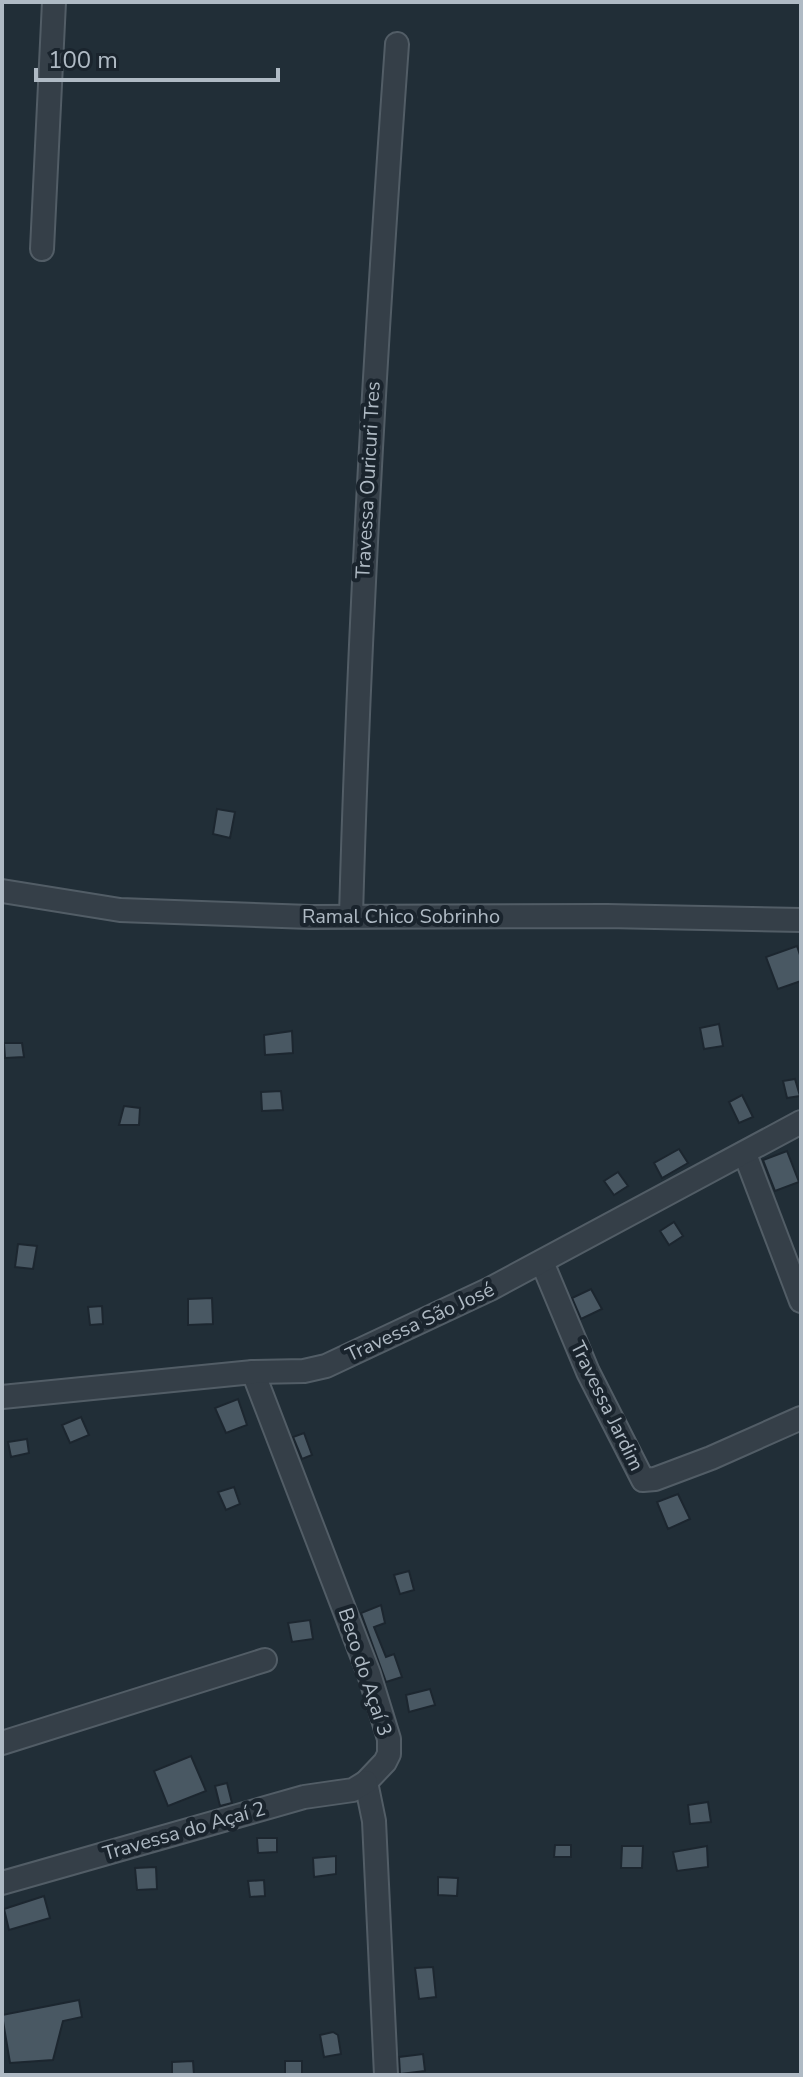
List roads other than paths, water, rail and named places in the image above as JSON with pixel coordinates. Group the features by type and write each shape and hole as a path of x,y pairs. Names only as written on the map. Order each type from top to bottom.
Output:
{"street":[{"path":"42,249 54,2"},
{"name":"Travessa Ouricuri Tres","path":"351,916 359,644 375,345 397,44"},
{"name":"Ramal Chico Sobrinho","path":"2,891 120,910 310,917 607,916 801,920"},
{"name":"Travessa São José","path":"2,1397 253,1372 304,1371 326,1366 418,1325 542,1262 801,1122"},
{"path":"745,1154 801,1301"},
{"name":"Travessa Jardim","path":"542,1262 588,1372 643,1480 655,1479 711,1458 801,1418"},
{"name":"Beco do Açaí 3","path":"253,1372 369,1674 389,1739 389,1754 385,1762 366,1782"},
{"path":"2,1743 265,1660"},
{"path":"366,1782 374,1821 386,2075"},
{"name":"Travessa do Açaí 2","path":"2,1883 304,1797 353,1790 366,1782"}]}
